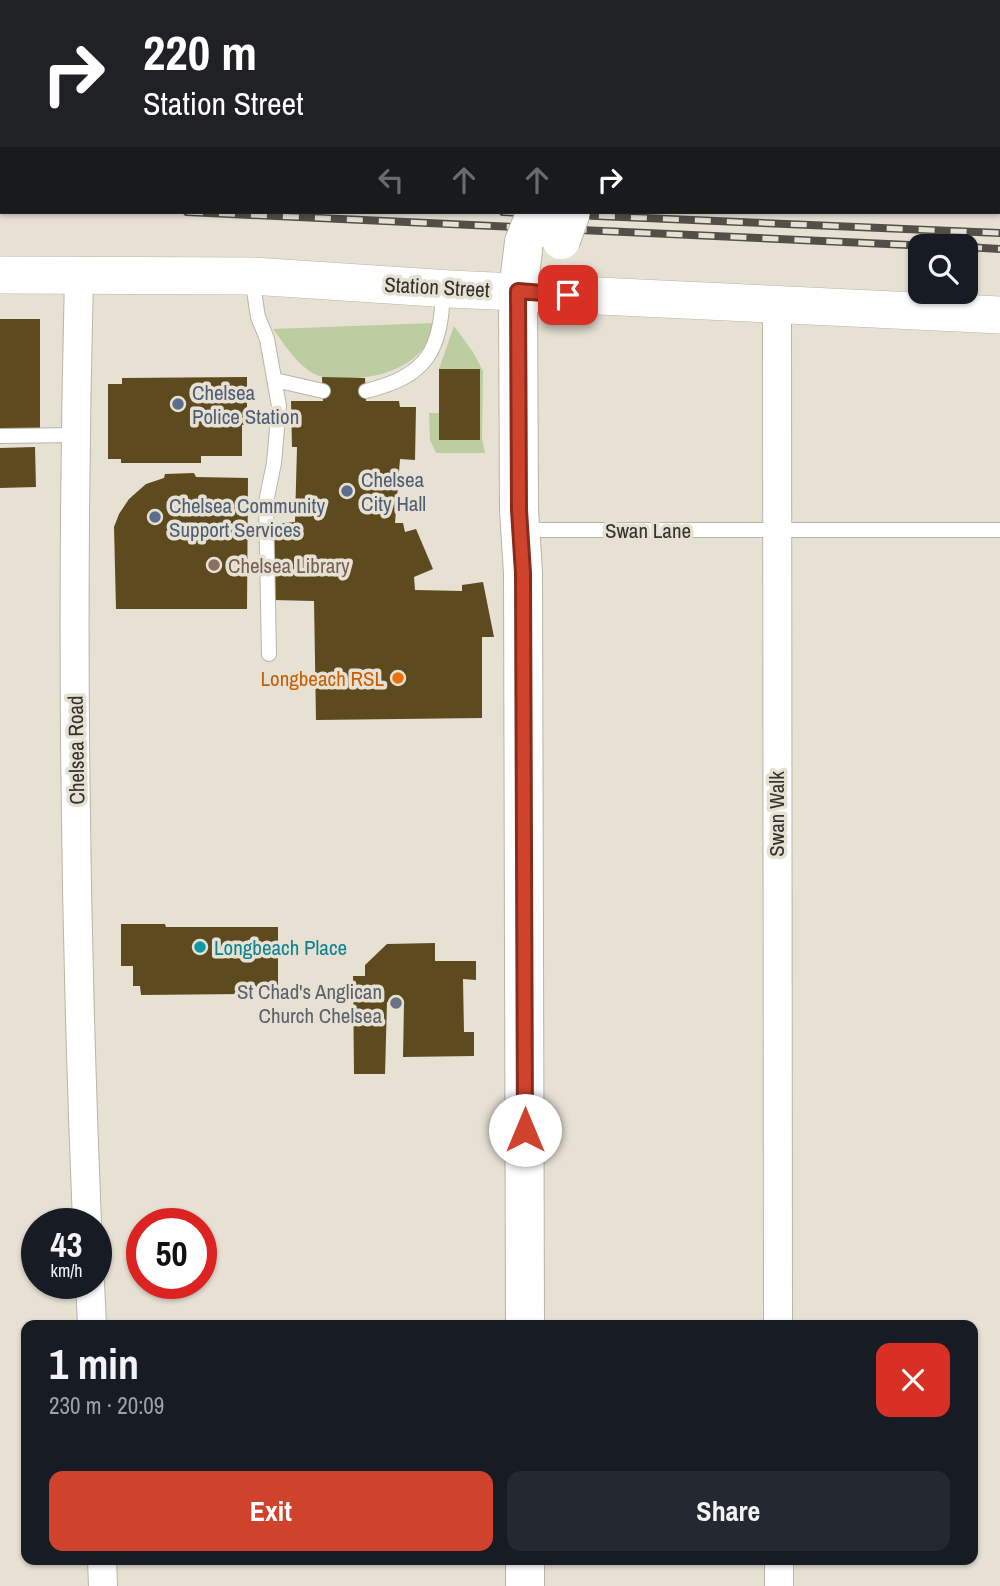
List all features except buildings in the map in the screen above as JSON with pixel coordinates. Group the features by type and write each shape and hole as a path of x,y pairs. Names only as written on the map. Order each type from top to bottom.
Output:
{"main road":[{"path":"525,1320 523,573 520,530 518,291 548,226"},
{"path":"526,1565 526,1586"}],"street":[{"name":"Station Street","path":"0,275 252,276 443,288 1000,314"},
{"name":"Chelsea Road","path":"79,276 75,629 78,1013 86,1208"},
{"name":"Swan Walk","path":"777,304 778,1320"},
{"path":"91,1299 92,1320"},
{"path":"102,1565 103,1586"},
{"path":"779,1565 779,1586"}],"lane":[{"path":"252,276 258,317 267,339 279,406 274,463 266,502 269,654"},
{"path":"366,391 400,380 418,368 432,352 442,320 443,288"},
{"path":"275,380 323,391"},
{"path":"0,436 76,435"},
{"name":"Swan Lane","path":"520,530 1000,530"}],"green space":[{"path":"434,323 430,337 413,359 388,372 359,378 328,378 315,374 295,358 273,329"},
{"path":"454,326 483,371 482,438 485,453 436,453 430,440 429,413 439,413 439,440 480,439 480,369 439,369"}],"railway":[{"path":"231,214 908,245"},
{"path":"550,214 1000,233"},
{"path":"978,248 1000,249"}],"place":[{"name":"Chelsea Police Station","path":"178,404"},
{"name":"Chelsea City Hall","path":"347,491"},
{"name":"Chelsea Community Support Services","path":"155,517"},
{"name":"Chelsea Library","path":"214,565"},
{"name":"Longbeach RSL","path":"398,678"},
{"name":"Longbeach Place","path":"200,947"},
{"name":"St Chad's Anglican Church Chelsea","path":"396,1003"}],"route":[{"path":"525,1130 523,573 519,510 518,291 568,295"}]}
